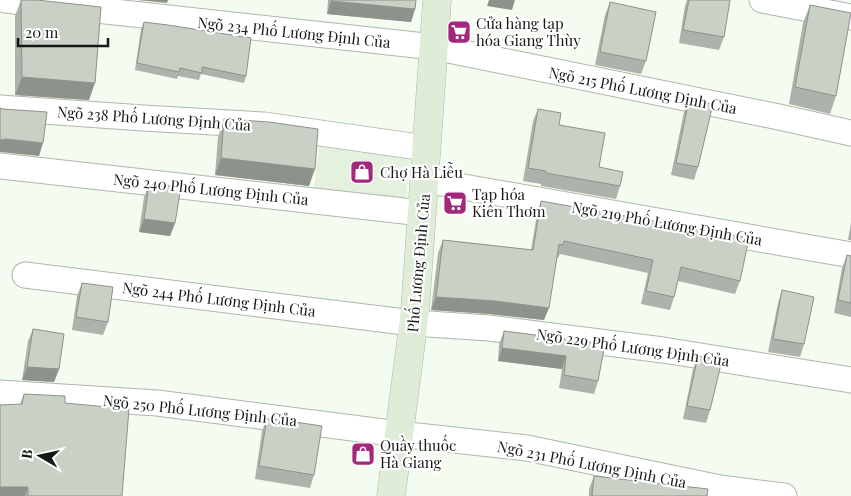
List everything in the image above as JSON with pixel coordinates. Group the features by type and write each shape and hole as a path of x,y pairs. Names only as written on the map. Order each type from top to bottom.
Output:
{"main road":[{"name":"Phố Lương Định Của","path":"391,496 414,322 437,0"}],"street":[{"name":"Ngõ 234 Phố Lương Định Của","path":"5,0 434,47"},
{"path":"762,0 851,17"},
{"name":"Ngõ 215 Phố Lương Định Của","path":"434,47 851,133"},
{"name":"Ngõ 238 Phố Lương Định Của","path":"0,108 264,125 426,148"},
{"name":"Ngõ 240 Phố Lương Định Của","path":"0,166 422,213"},
{"name":"Ngõ 219 Phố Lương Định Của","path":"424,180 851,255"},
{"name":"Ngõ 244 Phố Lương Định Của","path":"25,275 414,322"},
{"name":"Ngõ 229 Phố Lương Định Của","path":"414,322 489,328 663,350 851,380"},
{"name":"Ngõ 250 Phố Lương Định Của","path":"0,393 157,403 399,434"},
{"name":"Ngõ 231 Phố Lương Định Của","path":"399,434 527,448 720,488 784,496"}],"shaded area":[{"name":"Chợ Hà Liễu","path":"320,137 411,147 405,207 313,197"}],"building":[{"path":"21,0 101,7 95,83 22,77"},
{"path":"331,0 416,0 415,9"},
{"path":"689,0 730,0 724,37 683,30"},
{"path":"610,2 656,12 646,61 600,52"},
{"path":"810,5 851,13 836,96 795,87"},
{"path":"144,22 251,38 246,76 202,67 202,73 180,68 179,72 137,63"},
{"path":"689,100 713,104 698,167 676,163"},
{"path":"0,108 47,112 43,143 0,140"},
{"path":"538,109 561,113 559,125 605,133 599,167 623,172 620,186 528,168"},
{"path":"224,119 269,122 318,129 315,169 221,158"},
{"path":"149,184 181,187 175,223 144,219"},
{"path":"541,201 749,238 740,281 681,267 674,297 646,291 653,260 564,241 563,245 559,244 549,308 495,301 436,297 443,240 533,250"},
{"path":"847,255 851,256 851,303 838,300"},
{"path":"82,283 113,287 108,322 76,317"},
{"path":"782,290 814,297 804,344 773,339"},
{"path":"33,329 64,334 59,369 27,367"},
{"path":"504,331 605,344 598,381 564,375 566,356 502,348"},
{"path":"698,356 722,360 710,410 687,406"},
{"path":"24,394 65,396 65,403 129,409 122,496 28,496 28,487 0,487 0,405 22,404"},
{"path":"267,418 322,426 314,475 259,466"},
{"path":"594,476 708,489 707,496 592,496"}],"place":[{"name":"Cửa hàng tạp hóa Giang Thùy","path":"459,32"},
{"name":"Chợ Hà Liễu","path":"362,172"},
{"name":"Tạp hóa Kiên Thơm","path":"455,203"},
{"name":"Quầy thuốc Hà Giang","path":"363,454"}]}
